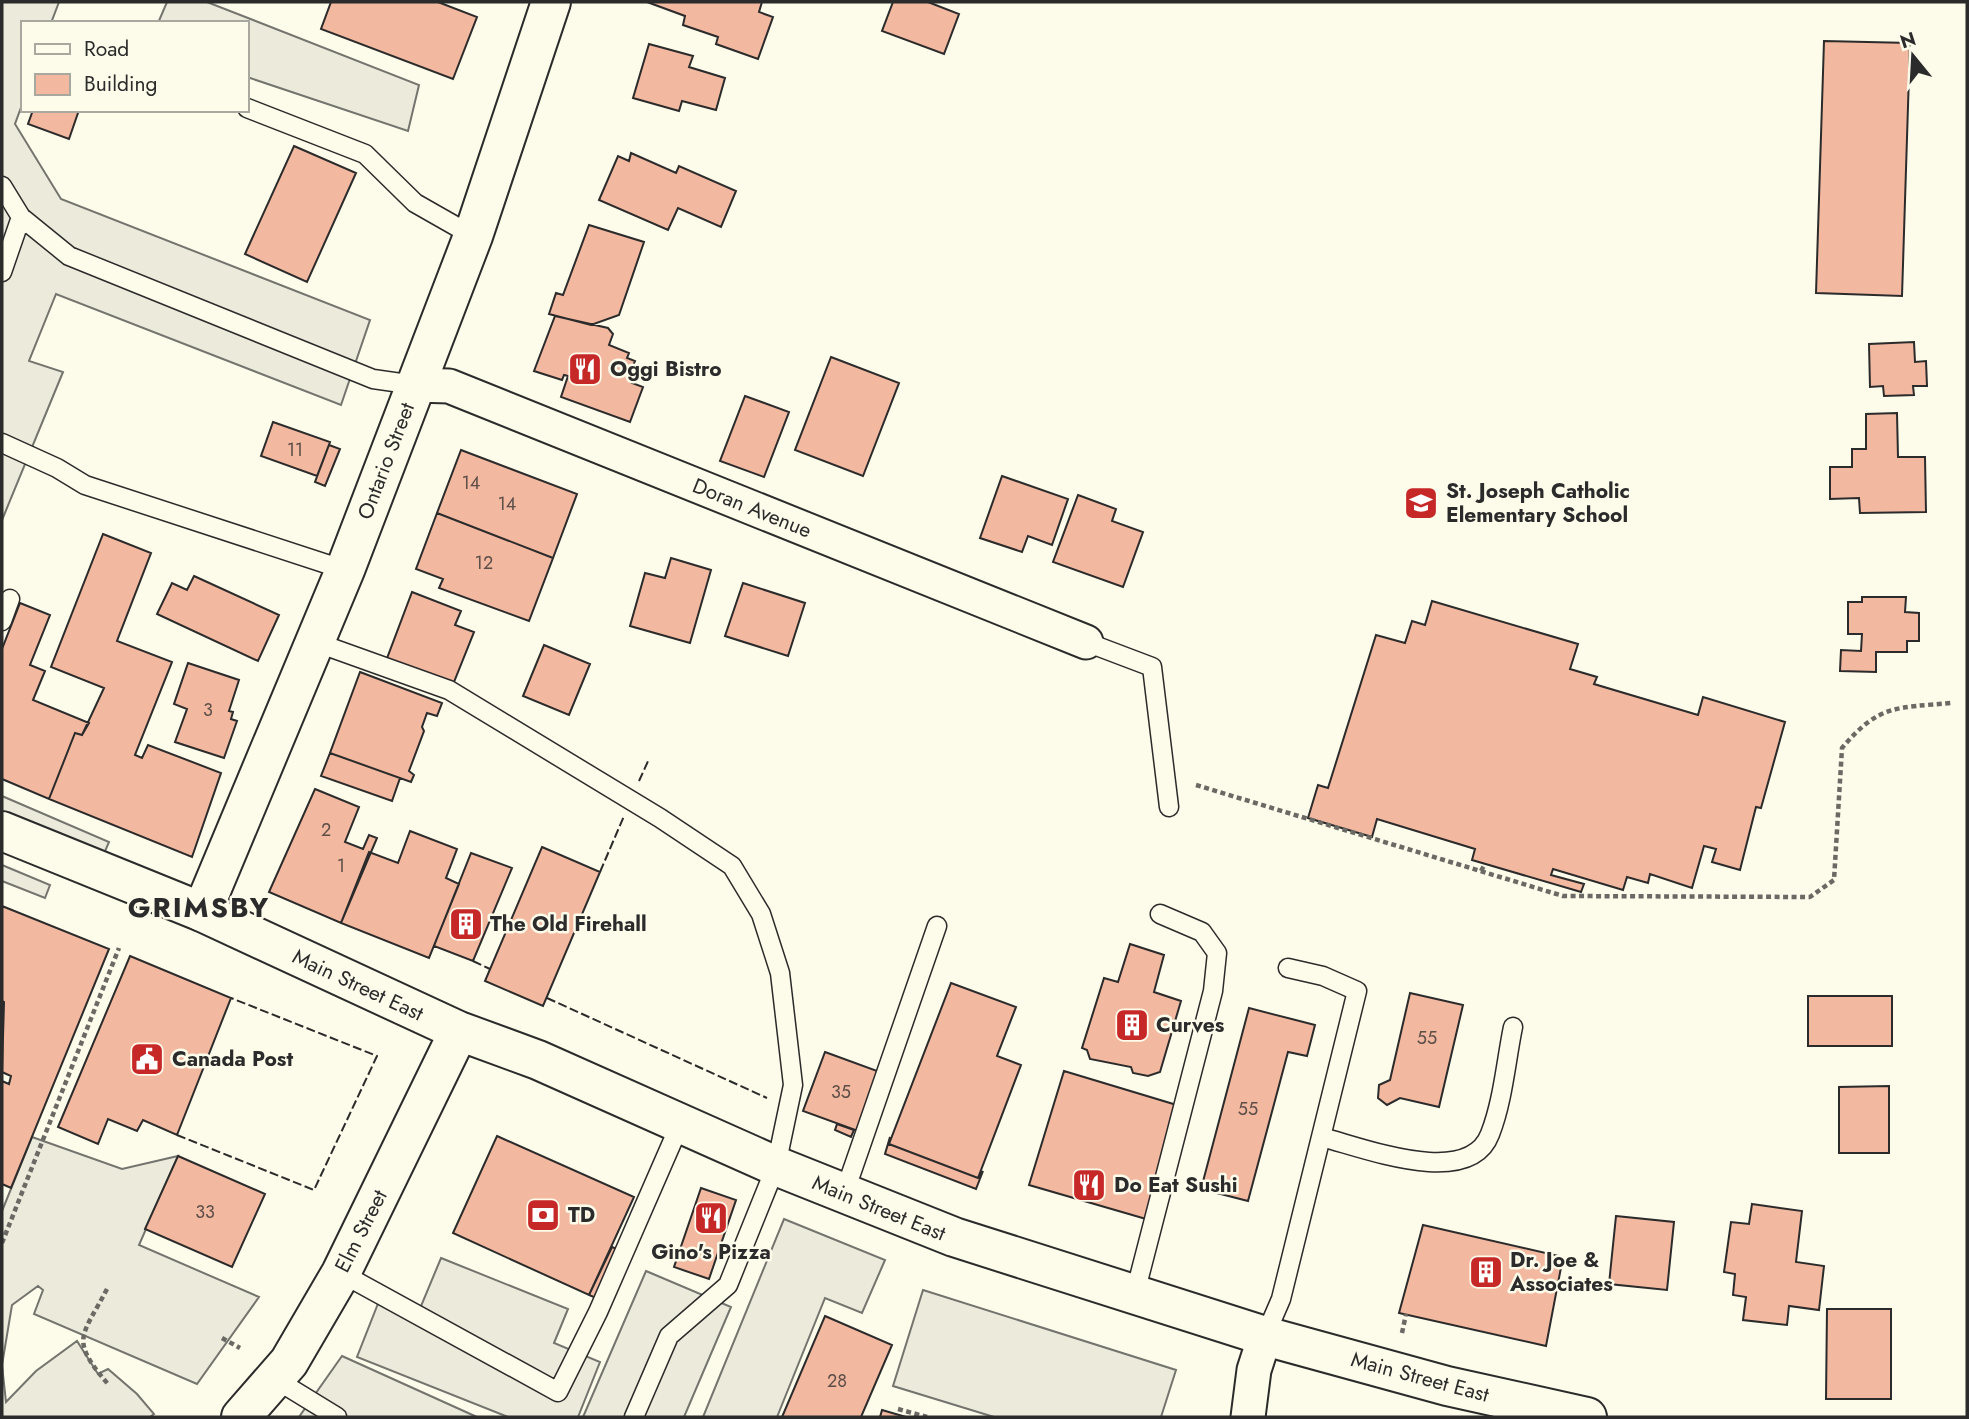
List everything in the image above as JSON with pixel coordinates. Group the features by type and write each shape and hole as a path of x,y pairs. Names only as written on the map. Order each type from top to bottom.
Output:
{"main road":[{"name":"Ontario Street","path":"202,912 345,570 473,236 551,2"},
{"name":"Main Street East","path":"2,831 202,912 459,1031 538,1060 776,1166 954,1237 1134,1297 1265,1336 1447,1386 1587,1417"},
{"name":"Elm Street","path":"241,1417 289,1362 341,1273 459,1031"}],"street":[{"name":"Doran Avenue","path":"415,385 449,386 1086,642"},
{"path":"1248,1417 1254,1370 1265,1336"}],"lane":[{"path":"248,108 365,154 415,203 473,236"},
{"path":"2,186 21,217 69,256 373,379 415,385"},
{"path":"2,272 21,217"},
{"path":"2,443 57,468 85,485 345,570"},
{"path":"2,621 10,599"},
{"path":"315,642 449,690 660,818 732,866 761,914 780,974 793,1085 776,1166 727,1285 669,1336 634,1417"},
{"path":"1086,642 1152,667 1169,807"},
{"path":"1134,1297 1213,992 1217,953 1202,932 1160,914"},
{"path":"844,1194 937,926"},
{"path":"1265,1336 1280,1299 1357,991 1323,976 1288,968"},
{"path":"1321,1137 1433,1164 1470,1158 1490,1136 1513,1027"},
{"path":"341,1273 558,1392 598,1312 681,1122"},
{"path":"275,1379 337,1417"}],"path":[{"path":"1196,785 1563,896 1810,897 1834,880 1842,748 1873,716 1898,708 1951,704"},
{"path":"1481,871 1485,864"},
{"path":"2,1243 119,948"},
{"path":"107,1289 82,1336 85,1358 108,1384"},
{"path":"1402,1333 1406,1314"},
{"path":"222,1338 240,1348"},
{"path":"898,1409 927,1417"}],"shaded area":[{"path":"2,2 59,2 52,21 21,21 21,108 15,124 61,199 370,320 341,405 56,294 29,361 63,372 2,520"},
{"path":"167,2 207,2 419,85 408,131 248,77 248,21 159,21"},
{"path":"2,796 109,842 103,856 2,812"},
{"path":"2,865 50,885 45,898 2,881"},
{"path":"32,1137 122,1169 178,1156 139,1245 259,1297 197,1384 34,1314 43,1290 38,1286 12,1305 2,1365 2,1211"},
{"path":"784,1219 885,1260 862,1313 825,1298 777,1417 703,1417"},
{"path":"441,1258 568,1309 554,1343 600,1362 578,1417 508,1417 357,1357 381,1296 419,1311"},
{"path":"646,1271 731,1307 684,1417 583,1417"},
{"path":"923,1290 1176,1370 1161,1417 994,1417 893,1386"},
{"path":"77,1341 98,1374 108,1369 137,1394 154,1414 150,1417 2,1417 2,1365 6,1402 36,1371"},
{"path":"342,1356 477,1417 299,1417"}],"building":[{"path":"331,2 438,2 477,17 453,79 321,29"},
{"path":"647,2 762,2 759,12 773,17 758,59 716,44 718,37 683,25 685,16"},
{"path":"893,2 928,2 959,14 944,54 882,31"},
{"path":"1824,41 1910,43 1902,296 1816,293"},
{"path":"649,44 693,56 689,67 725,78 716,110 682,101 679,111 633,98"},
{"path":"32,112 78,112 69,139 28,124"},
{"path":"294,146 356,173 307,282 245,254"},
{"path":"631,153 676,173 679,166 736,191 721,227 678,208 668,230 599,200 618,156 629,161"},
{"path":"589,225 644,242 619,315 591,325 549,314 556,293 563,295"},
{"name":"Oggi Bistro","path":"555,316 608,328 613,334 609,345 629,353 627,358 635,361 632,368 637,370 632,383 643,387 630,422 561,397 568,376 564,375 562,380 534,371"},
{"path":"1914,342 1915,362 1926,361 1927,386 1913,386 1914,395 1884,396 1883,386 1870,387 1869,344"},
{"path":"831,357 899,383 863,476 795,450"},
{"path":"745,396 789,412 764,477 720,461"},
{"path":"1897,413 1898,457 1925,457 1926,512 1860,513 1859,498 1830,499 1830,467 1852,467 1852,449 1866,449 1866,414"},
{"path":"273,422 330,442 317,476 261,456"},
{"path":"329,445 340,449 325,486 315,482"},
{"path":"461,450 577,494 553,558 437,513"},
{"path":"1002,476 1068,499 1052,545 1028,536 1022,552 980,538"},
{"path":"1078,495 1116,509 1112,521 1143,532 1123,587 1053,562"},
{"path":"437,513 553,558 529,621 439,588 443,579 416,569"},
{"path":"103,534 151,553 117,641 172,662 135,755 142,758 148,745 221,773 192,857 49,799 75,733 82,735 104,688 51,667"},
{"path":"671,558 711,570 690,643 630,626 645,573 665,578"},
{"path":"194,576 279,615 258,661 157,614 172,583 187,590"},
{"path":"743,583 805,603 788,656 725,636"},
{"path":"412,592 461,611 455,625 474,632 452,687 386,661"},
{"path":"1862,597 1906,597 1905,612 1919,613 1919,641 1907,641 1907,652 1876,652 1876,672 1840,671 1841,650 1861,651 1862,634 1848,634 1848,602 1862,602"},
{"path":"1432,601 1578,644 1570,669 1597,677 1594,684 1698,715 1703,697 1785,722 1761,808 1756,807 1740,870 1712,862 1716,849 1704,846 1692,888 1650,874 1648,883 1627,877 1623,890 1553,869 1551,875 1584,884 1581,892 1472,860 1475,849 1377,819 1372,837 1308,818 1318,785 1328,788 1376,635 1405,643 1412,621 1425,625"},
{"path":"20,603 50,615 30,665 45,671 33,700 89,723 82,735 75,733 49,799 2,779 2,649"},
{"path":"544,645 590,664 569,715 523,696"},
{"path":"188,663 239,680 229,711 233,712 231,719 237,721 224,758 175,742 187,709 174,704"},
{"path":"360,672 442,703 437,716 427,713 422,727 424,731 409,771 414,775 411,782 330,753"},
{"path":"330,753 400,778 392,801 321,776"},
{"path":"315,789 359,807 345,842 363,849 369,835 377,838 341,923 269,892"},
{"path":"410,831 457,849 446,878 459,884 429,958 341,923 369,852 398,863"},
{"path":"542,847 600,872 543,1006 485,981"},
{"name":"The Old Firehall","path":"471,853 512,868 473,961 434,946"},
{"path":"2,906 109,949 11,1188 2,1184 2,1081 9,1084 11,1076 2,1072"},
{"name":"Curves","path":"1130,944 1164,955 1154,992 1181,1001 1160,1072 1148,1076 1133,1073 1131,1067 1090,1059 1087,1050 1082,1048 1104,978 1118,982"},
{"name":"Canada Post","path":"130,956 231,998 177,1135 143,1120 137,1131 108,1119 98,1144 58,1127"},
{"path":"951,983 1016,1007 997,1056 1021,1065 978,1178 889,1144"},
{"path":"1410,993 1463,1005 1439,1107 1400,1098 1387,1105 1378,1098 1379,1085 1390,1080"},
{"path":"1808,996 1892,996 1892,1046 1808,1046"},
{"path":"1249,1008 1315,1025 1307,1056 1288,1052 1248,1201 1201,1189"},
{"path":"825,1052 880,1072 858,1131 803,1111"},
{"path":"1064,1071 1180,1106 1146,1219 1029,1185"},
{"path":"1889,1086 1889,1153 1839,1153 1839,1087"},
{"path":"837,1124 854,1130 851,1137 835,1130"},
{"name":"TD","path":"497,1136 634,1197 589,1295 453,1233"},
{"path":"890,1137 889,1144 978,1178 983,1171 976,1189 885,1154"},
{"path":"178,1156 265,1194 232,1267 145,1229"},
{"path":"701,1188 736,1200 709,1279 674,1267"},
{"path":"1752,1204 1802,1211 1796,1262 1824,1266 1819,1310 1789,1306 1787,1325 1743,1320 1746,1297 1733,1295 1735,1274 1724,1272 1731,1222 1749,1224"},
{"path":"1616,1216 1674,1222 1667,1290 1609,1284"},
{"name":"Dr. Joe & Associates","path":"1423,1225 1563,1257 1546,1346 1399,1313"},
{"path":"612,1247 632,1255 610,1304 589,1295"},
{"path":"1827,1309 1891,1309 1891,1399 1826,1399"},
{"path":"825,1316 892,1345 861,1417 782,1417"},
{"path":"882,1410 906,1417 880,1417"}],"fence":[{"path":"639,781 649,759"},
{"path":"600,872 624,816"},
{"path":"473,961 490,969"},
{"path":"177,1135 314,1190 377,1056 231,998"},
{"path":"547,998 767,1098"}],"place":[{"name":"Oggi Bistro","path":"585,369"},
{"name":"St. Joseph Catholic Elementary School","path":"1421,503"},
{"name":"The Old Firehall","path":"466,924"},
{"name":"Curves","path":"1132,1025"},
{"name":"Canada Post","path":"147,1059"},
{"name":"Do Eat Sushi","path":"1089,1185"},
{"name":"TD","path":"543,1215"},
{"name":"Gino's Pizza","path":"711,1218"},
{"name":"Dr. Joe & Associates","path":"1486,1272"}],"district":[{"name":"GRIMSBY","path":"199,907"}]}
